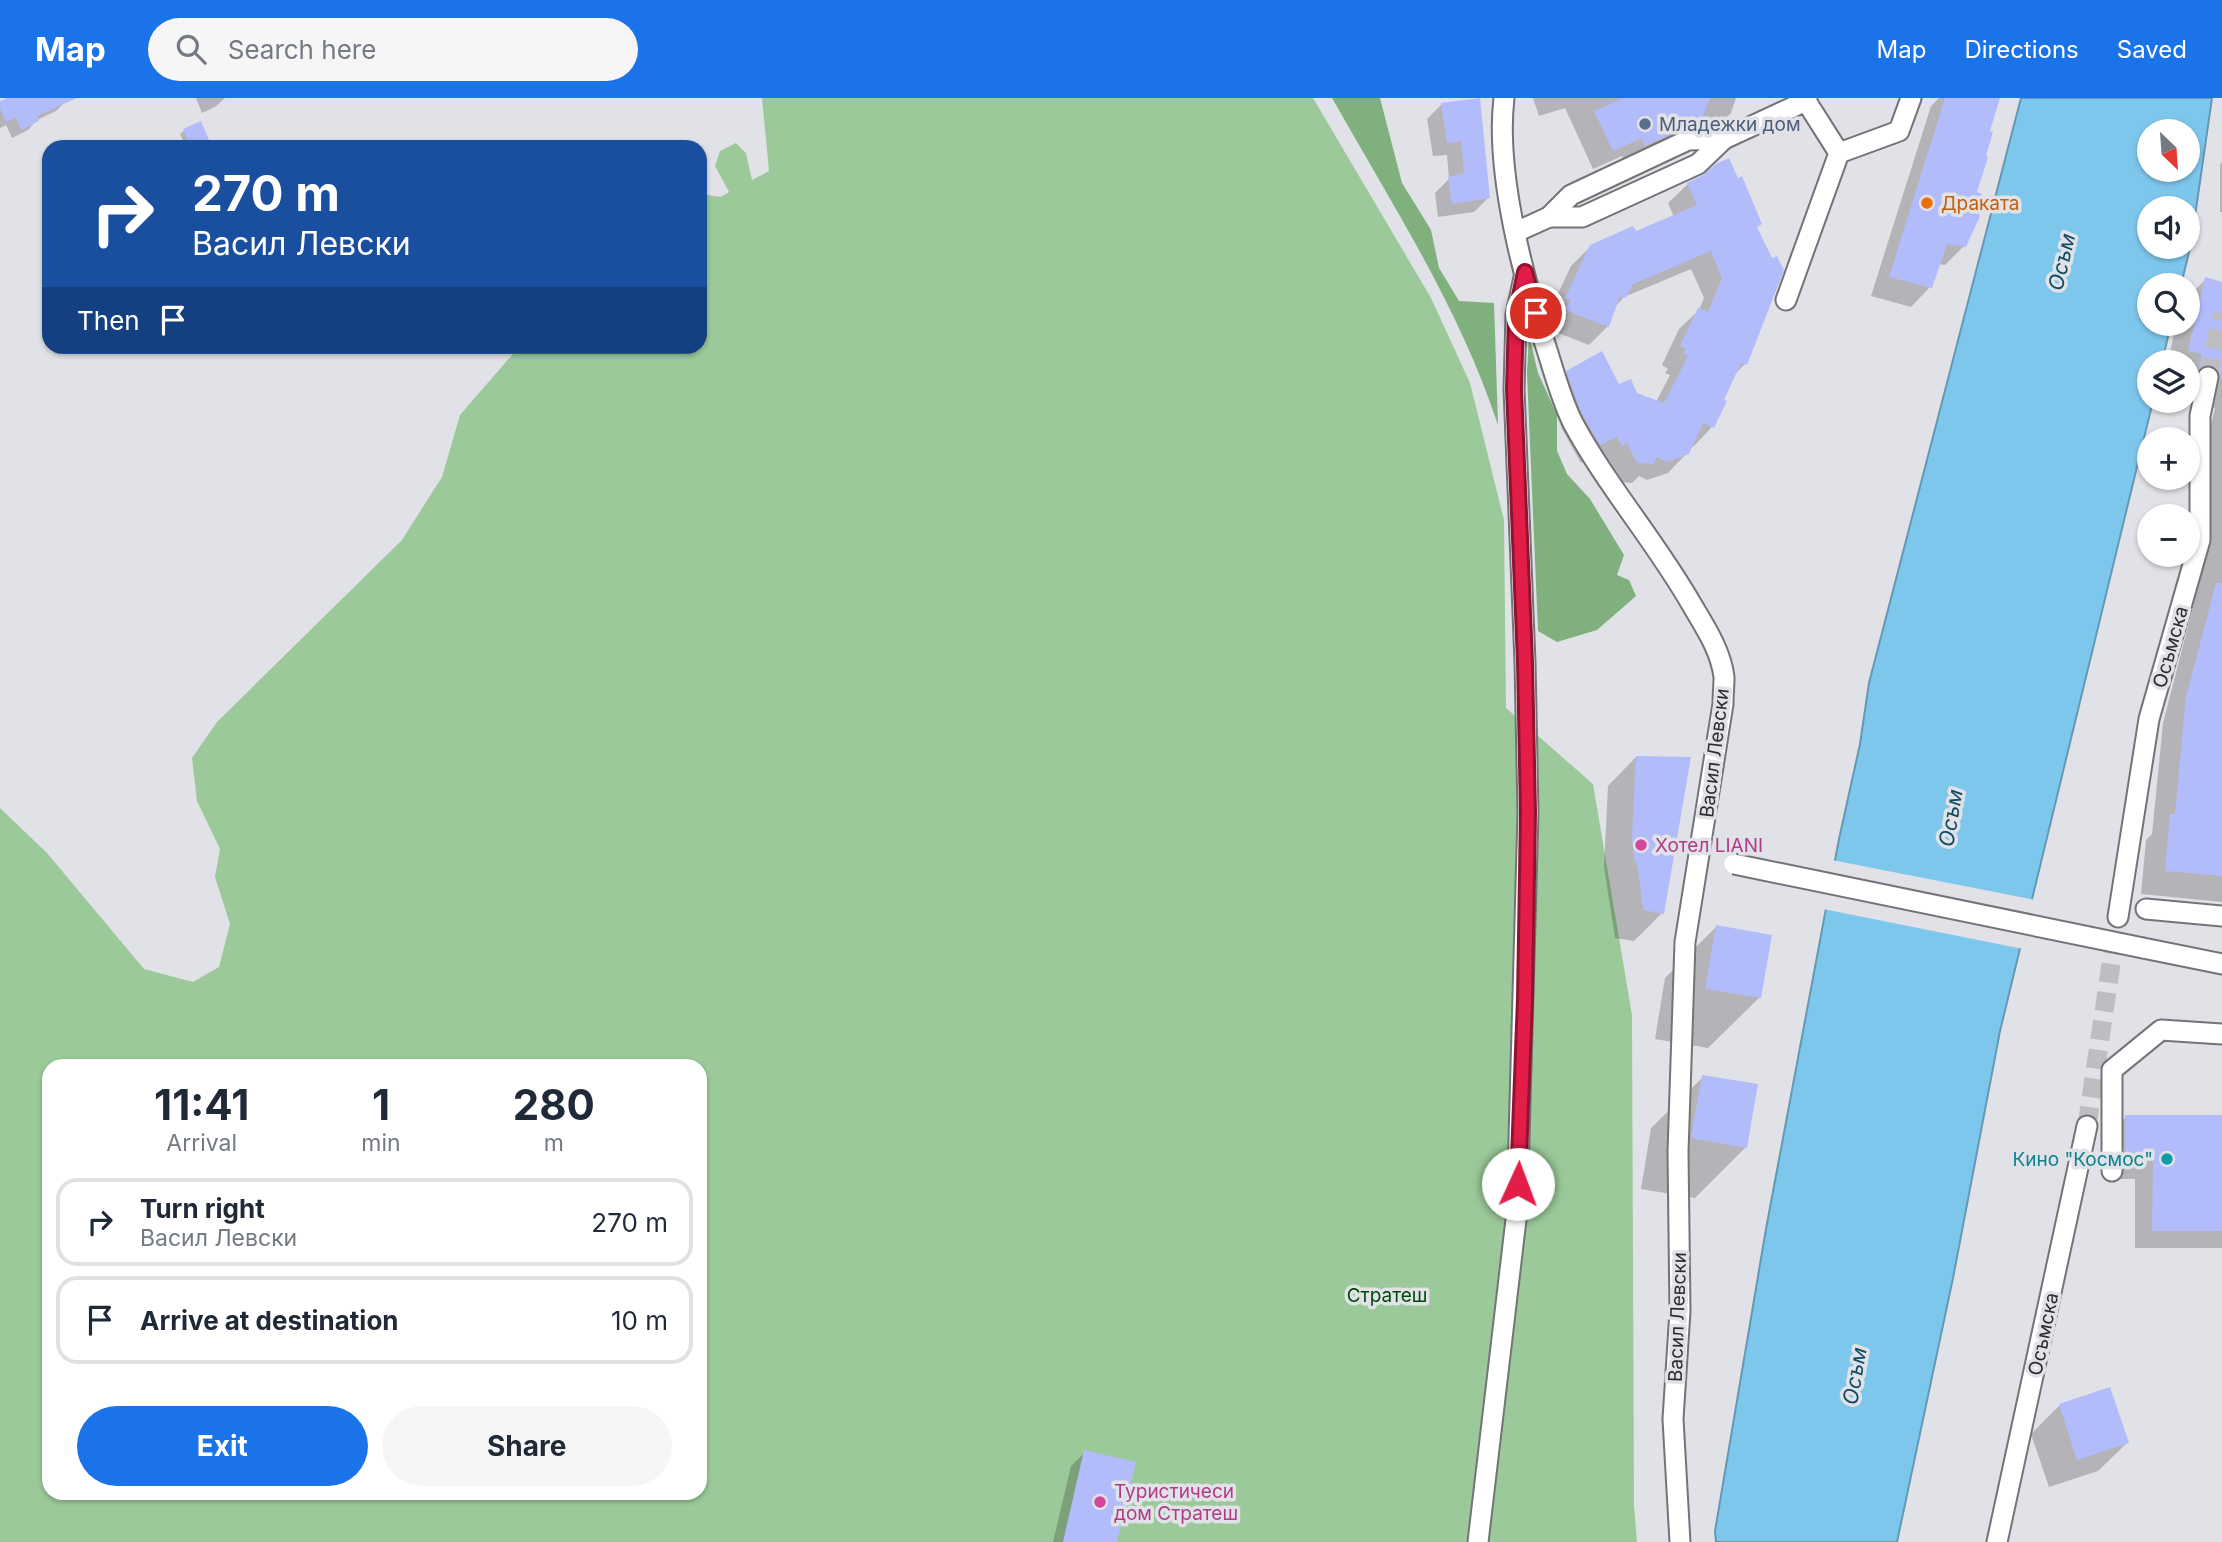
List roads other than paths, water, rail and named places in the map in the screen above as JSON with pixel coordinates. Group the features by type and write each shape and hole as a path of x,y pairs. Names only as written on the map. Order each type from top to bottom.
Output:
{"street":[{"name":"Васил Левски","path":"1504,98 1503,156 1516,232 1541,333 1572,421 1676,578 1717,650 1724,676 1723,704 1685,942 1678,1152 1679,1311 1673,1419 1680,1542"},
{"path":"1839,153 1899,131 1911,98"},
{"path":"1516,232 1549,217 1582,217 1698,164 1724,139 1807,100 1839,153"},
{"path":"1786,300 1839,153"},
{"path":"1478,1542 1518,1198 1528,813 1525,636 1514,389 1516,315 1525,272"},
{"name":"Осъмска","path":"2118,917 2149,719 2200,540 2200,416 2208,377"},
{"path":"1734,864 2222,964"},
{"path":"2146,909 2222,916"},
{"path":"2112,1171 2112,1070 2161,1030 2222,1034"},
{"name":"Осъмска","path":"1997,1542 2087,1126"}],"water":[{"name":"Осъм","path":"2021,98 2212,98 2200,181 2200,119 2137,119 2137,182 2200,182 2198,196 2137,196 2137,259 2187,259 2184,273 2137,273 2137,336 2168,336 2165,350 2137,350 2137,413 2150,413 2147,427 2137,427 2137,467 2000,1031 1953,1278 1897,1542 1716,1542 1715,1531 1766,1229 1839,839 1860,744 1869,683"}],"tunnel":[{"path":"2208,377 2222,314"},
{"path":"2087,1126 2118,917"}],"place":[{"name":"Младежки дом","path":"1645,124"},
{"name":"Драката","path":"1927,203"},
{"name":"Хотел LIANI","path":"1641,845"},
{"name":"Кино \"Космос\"","path":"2167,1159"},
{"name":"Туристичеси дом Стратеш","path":"1100,1502"}],"park label":[{"name":"Стратеш","path":"1387,1295"}]}
